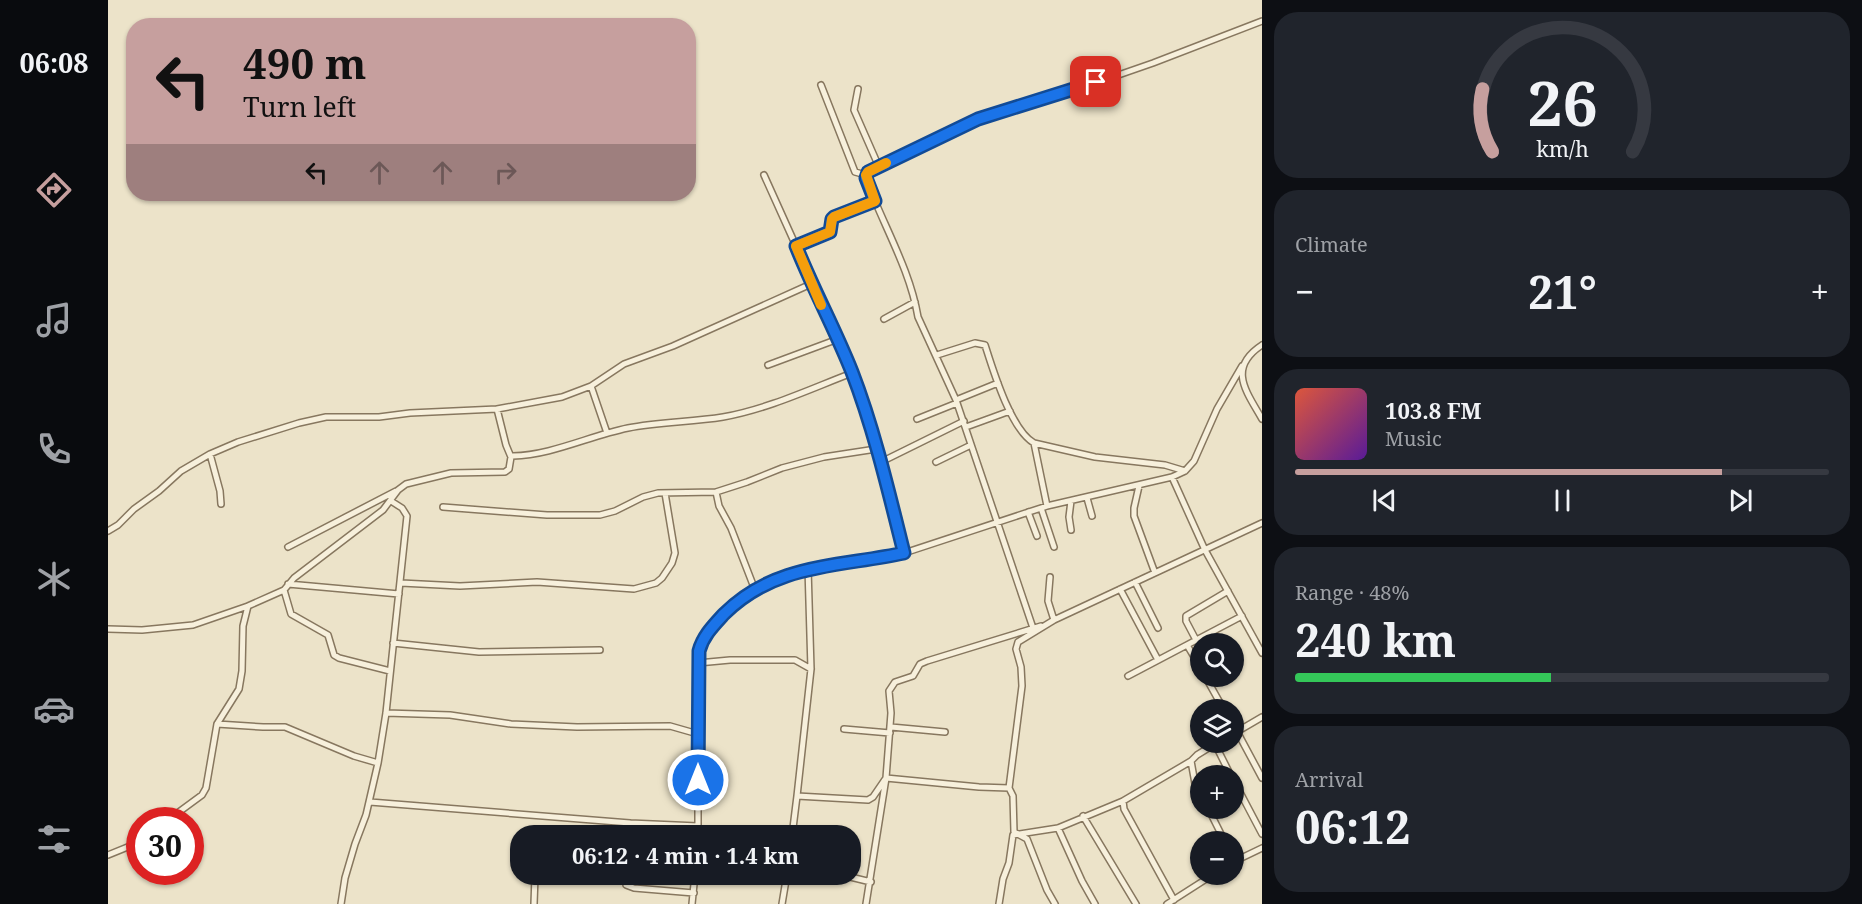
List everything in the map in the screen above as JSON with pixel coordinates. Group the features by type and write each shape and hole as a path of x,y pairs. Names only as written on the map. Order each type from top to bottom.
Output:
{"street":[{"path":"866,175 978,119 1069,92 1262,21"},
{"path":"821,85 855,172 866,175"},
{"path":"858,88 854,110 879,167"},
{"path":"764,175 852,373 881,462 904,553"},
{"path":"866,175 905,270 918,317 957,401 1033,628"},
{"path":"796,246 830,232 834,217 875,201"},
{"path":"108,531 159,492 181,471 210,454 238,442 326,417 379,417 410,413 498,409 562,397 591,386 624,364 673,346 811,284"},
{"path":"884,319 915,302"},
{"path":"768,366 838,339"},
{"path":"937,355 975,343 985,345 1010,411 1026,438 1034,443 1095,457 1165,465 1185,471"},
{"path":"698,825 699,651 702,639 734,605 755,590 808,568 904,553 1044,507 1139,486 1185,471 1194,461 1217,409 1242,366 1262,345"},
{"path":"1242,366 1241,378 1262,419"},
{"path":"511,457 541,453 630,428 724,417 776,403 852,373"},
{"path":"917,419 998,383"},
{"path":"591,386 607,433"},
{"path":"288,547 406,484 451,473 506,472 509,469 511,457 498,409"},
{"path":"881,462 965,424 1010,411"},
{"path":"1034,443 1044,507 1054,547"},
{"path":"936,462 971,445"},
{"path":"443,507 547,515 600,516 643,497 665,493 716,492 782,468 825,457 876,449"},
{"path":"210,454 220,491 221,504"},
{"path":"1172,477 1205,550 1262,653"},
{"path":"1139,486 1134,516 1155,573"},
{"path":"108,629 142,630 193,625 248,606 284,590 288,584 383,510 398,490"},
{"path":"716,492 719,506 731,528 755,590"},
{"path":"401,583 460,586 537,582 634,589 656,583 667,570 675,553 665,493"},
{"path":"1087,498 1092,516"},
{"path":"341,904 354,844 370,802 386,713 407,516 402,508 391,501"},
{"path":"1071,501 1068,517 1071,530"},
{"path":"1028,512 1037,536"},
{"path":"1055,904 1047,890 1027,839 1014,832 1013,796 1009,788 1022,686 1021,667 1016,649 1018,642 1054,620 1262,523"},
{"path":"793,825 811,669 808,568"},
{"path":"1050,577 1048,602 1054,620"},
{"path":"1135,582 1158,628"},
{"path":"288,584 399,594"},
{"path":"1120,589 1158,660"},
{"path":"284,590 291,614 328,635 334,655 390,671"},
{"path":"1192,633 1186,616 1228,591"},
{"path":"186,807 202,795 217,724 238,689 242,671 243,626 248,606"},
{"path":"1209,633 1242,616"},
{"path":"866,904 886,778 891,687 895,682 914,676 920,664 1045,625"},
{"path":"393,643 479,651 600,650"},
{"path":"1128,676 1190,643"},
{"path":"1187,645 1190,650"},
{"path":"698,663 730,660 795,660 811,669"},
{"path":"386,713 450,715 512,724 577,727 670,726 698,734"},
{"path":"1244,728 1262,717"},
{"path":"217,724 263,728 285,727 378,764"},
{"path":"844,729 945,732"},
{"path":"1244,748 1262,778"},
{"path":"999,904 1013,835 1058,828 1123,801 1191,761 1199,753"},
{"path":"1191,761 1192,765"},
{"path":"797,796 868,800 873,797 886,778"},
{"path":"886,778 1009,788"},
{"path":"1244,800 1262,834"},
{"path":"1123,801 1124,809 1174,900"},
{"path":"370,802 675,825"},
{"path":"1083,816 1136,904"},
{"path":"1058,828 1095,904"},
{"path":"108,855 126,848"},
{"path":"1244,858 1261,851"},
{"path":"861,880 871,882"},
{"path":"534,904 535,885"},
{"path":"626,885 634,888 694,893"},
{"path":"692,904 694,885"},
{"path":"782,904 785,885"},
{"path":"1167,904 1197,885"}],"slow traffic":[{"path":"821,305 796,246 830,232 834,217 875,201 866,175 886,163"}],"route":[{"path":"698,780 699,651 702,639 717,622 751,592 787,575 808,568 904,553 881,462 852,373 796,246 830,232 834,217 875,201 866,178 868,172 978,119 1058,96 1096,82"}]}
